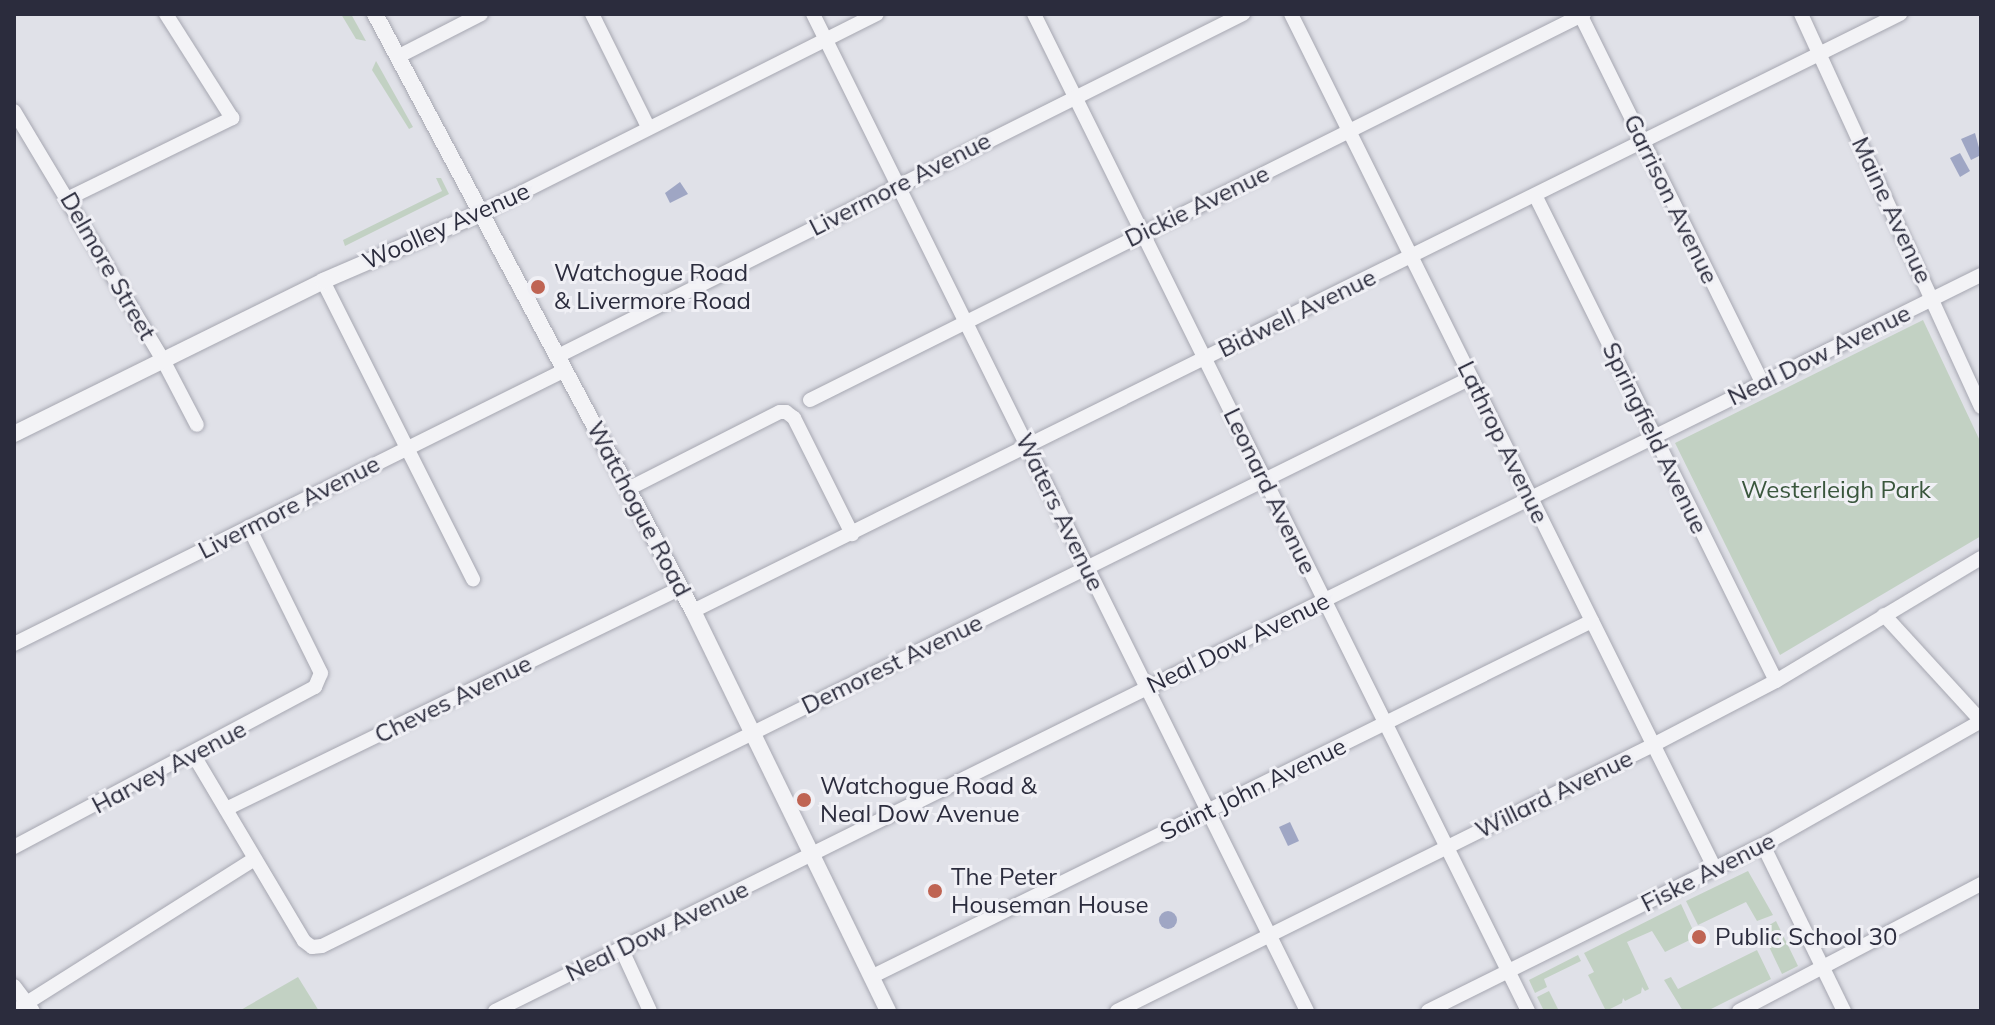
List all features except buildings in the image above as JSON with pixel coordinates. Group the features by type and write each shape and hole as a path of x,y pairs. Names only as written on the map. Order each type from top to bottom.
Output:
{"street":[{"path":"69,198 232,118 166,14"},
{"name":"Watchogue Road","path":"375,14 693,611 888,1011"},
{"path":"399,56 481,14"},
{"path":"592,14 648,127"},
{"name":"Waters Avenue","path":"813,14 1307,1011"},
{"name":"Woolley Avenue","path":"14,434 323,281 481,213 877,14"},
{"name":"Leonard Avenue","path":"1034,14 1528,1011"},
{"name":"Livermore Avenue","path":"14,644 408,448 897,185 1243,14"},
{"name":"Lathrop Avenue","path":"1291,14 1715,869"},
{"name":"Maine Avenue","path":"1801,14 1981,407"},
{"name":"Bidwell Avenue","path":"693,611 1900,14"},
{"name":"Dickie Avenue","path":"810,400 1582,15"},
{"name":"Garrison Avenue","path":"1582,15 1762,383"},
{"name":"Delmore Street","path":"14,111 69,198 197,425"},
{"name":"Springfield Avenue","path":"1535,195 1776,681"},
{"name":"Neal Dow Avenue","path":"495,1011 1981,275"},
{"path":"323,281 473,579"},
{"name":"Demorest Avenue","path":"254,859 304,941 312,947 322,946 1471,378"},
{"path":"628,489 780,412 786,412 794,418 852,534"},
{"name":"Harvey Avenue","path":"14,847 310,692 320,681 321,673 249,527"},
{"name":"Willard Avenue","path":"1117,1011 1776,681 1981,558"},
{"name":"Cheves Avenue","path":"226,809 681,588"},
{"path":"1884,615 1981,721"},
{"name":"Saint John Avenue","path":"871,977 1592,621"},
{"name":"Fiske Avenue","path":"1428,1011 1763,845 1981,721"},
{"path":"14,986 25,1008 254,859 193,754"},
{"path":"1763,845 1844,1011"},
{"path":"1739,1011 1981,884"},
{"path":"621,948 650,1011"}],"green space":[{"path":"341,14 351,14 366,41 356,39"},
{"path":"376,61 413,127 409,129 372,70"},
{"path":"436,178 441,178 449,194 345,246 343,240 442,191"},
{"name":"Westerleigh Park","path":"1923,320 1981,443 1981,536 1780,655 1675,443"},
{"path":"1748,871 1773,915 1757,921 1746,902 1698,925 1686,901"},
{"path":"1681,904 1696,937 1665,952 1652,931 1627,942 1649,989 1645,991 1642,987 1641,993 1625,1001 1623,998 1622,1003 1606,1011 1588,975 1594,972 1584,953"},
{"path":"1776,921 1798,966 1782,974 1761,930"},
{"path":"1757,950 1771,979 1707,1011 1683,1011 1664,980 1671,977 1678,989"},
{"path":"1578,955 1581,961 1544,979 1547,987 1535,993 1529,980"},
{"path":"298,977 319,1011 239,1011"},
{"path":"1549,991 1559,1011 1544,1011 1537,997"}],"water":[{"path":"1975,133 1981,155 1971,160 1961,139"},
{"path":"1960,153 1970,171 1960,177 1950,158"},
{"path":"680,182 688,194 670,203 665,193"},
{"path":"1290,822 1299,841 1288,846 1279,827"},
{"path":"1164,911 1172,911 1177,920 1175,927 1164,929 1159,924 1159,916"}],"place":[{"name":"Watchogue Road & Livermore Road","path":"538,287"},
{"name":"Watchogue Road & Neal Dow Avenue","path":"804,800"},
{"name":"The Peter Houseman House","path":"935,891"},
{"name":"Public School 30","path":"1699,937"}]}
